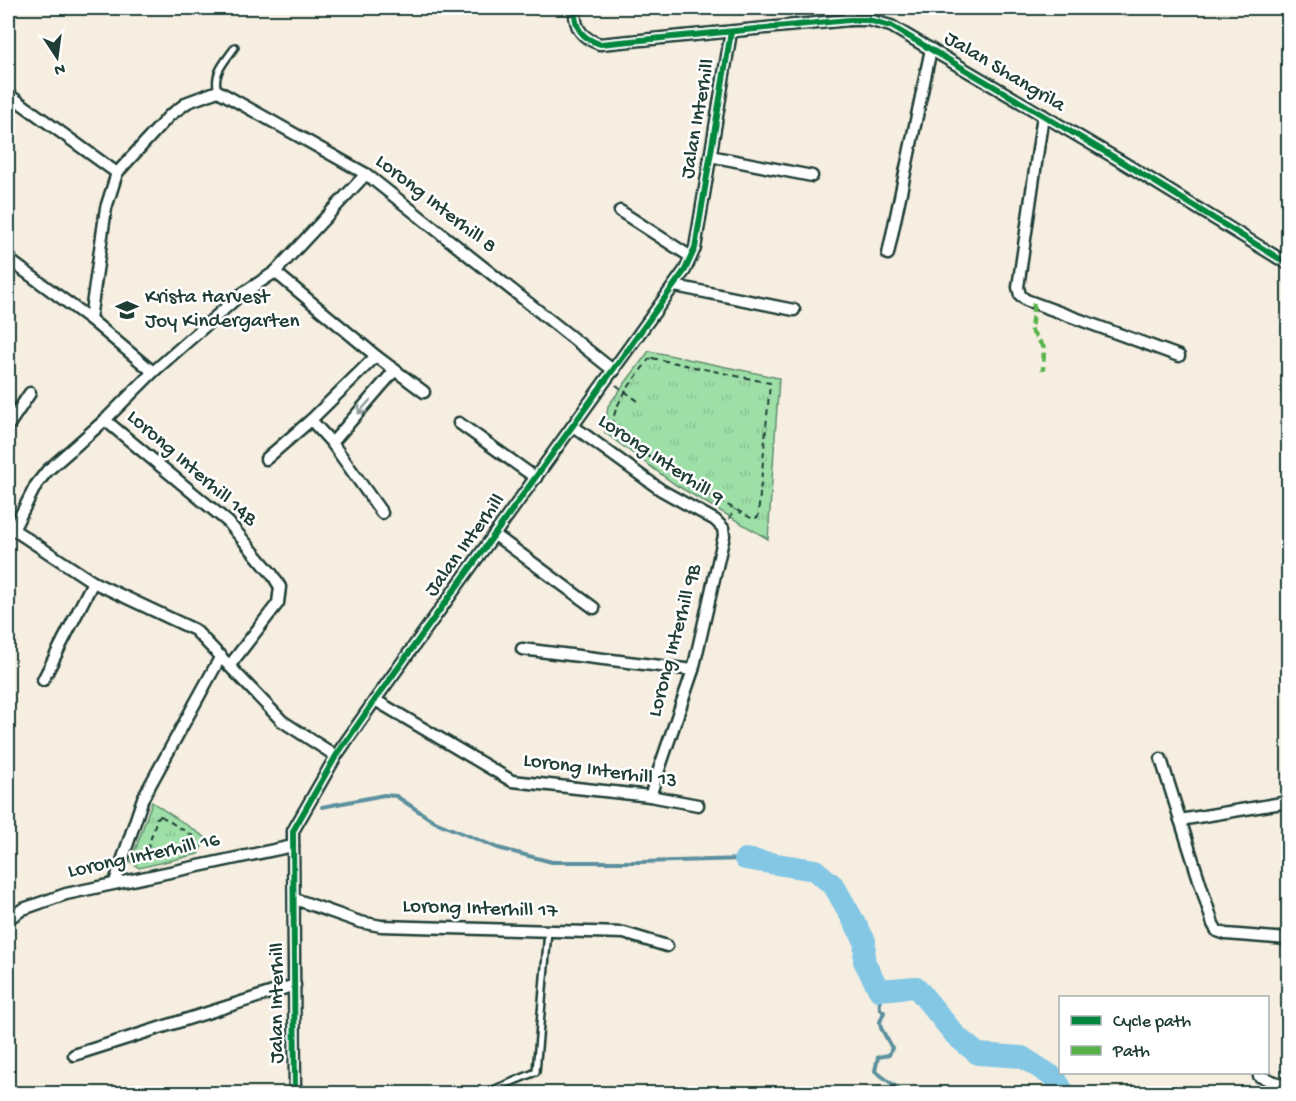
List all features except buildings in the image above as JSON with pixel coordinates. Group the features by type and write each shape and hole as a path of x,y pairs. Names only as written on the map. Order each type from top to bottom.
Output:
{"street":[{"name":"Jalan Shangrila","path":"575,8 575,21 580,33 588,40 600,44 849,20 868,20 891,26 1043,115 1288,264"},
{"path":"849,8 849,20"},
{"name":"Jalan Interhill","path":"295,1094 293,831 336,756 675,286 691,257 695,248 731,32"},
{"path":"888,254 931,49"},
{"path":"90,319 106,208 117,173 169,117 188,102 218,91"},
{"name":"Lorong Interhill 8","path":"218,91 366,174 611,375"},
{"path":"8,94 117,173"},
{"path":"1043,115 1018,287 1020,295 1026,300 1179,356"},
{"path":"710,156 812,176"},
{"path":"336,756 282,721 195,630 93,582 10,528 47,471 239,296 275,272 366,174"},
{"path":"620,211 691,257"},
{"path":"8,259 90,319 153,372"},
{"path":"275,272 376,356 424,392"},
{"path":"675,286 794,310"},
{"path":"266,459 311,420 376,356"},
{"path":"332,443 395,370"},
{"path":"8,426 30,393"},
{"name":"Lorong Interhill 14B","path":"105,420 228,522 272,574 280,587 278,603 230,665"},
{"path":"311,420 332,443 382,513"},
{"path":"459,423 536,478"},
{"name":"Lorong Interhill 9","path":"573,426 661,490 716,520 723,528"},
{"name":"Lorong Interhill 9B","path":"650,796 693,670 724,536 723,528"},
{"path":"495,535 594,608"},
{"path":"42,680 93,582"},
{"path":"522,649 693,670"},
{"path":"115,882 143,798 221,656"},
{"name":"Lorong Interhill 13","path":"375,700 512,781 650,796 698,805"},
{"path":"1161,759 1217,931 1226,934 1288,939"},
{"path":"1180,820 1288,802"},
{"name":"Lorong Interhill 16","path":"8,919 23,909 66,894 292,846"},
{"name":"Lorong Interhill 17","path":"295,899 360,922 381,926 624,933 667,946"},
{"path":"74,1055 295,985"},
{"path":"1259,1076 1288,1087"}],"lane":[{"path":"218,91 215,82 217,74 235,47"},
{"path":"483,1094 536,1072 548,931"}],"path":[{"path":"652,358 770,383 758,518 753,519 680,479 614,431 612,427 614,410 626,393 652,358"},
{"path":"611,375 626,393 638,401"},
{"path":"161,816 196,838 197,845 152,856 147,851 157,818 161,816"}],"green space":[{"path":"649,351 779,378 768,539 676,485 605,433 608,406"},
{"path":"152,802 206,838 198,854 139,868 131,862"}],"waterway":[{"path":"322,807 384,795 396,796 435,822 498,848 552,862 745,859"},
{"path":"745,859 815,870 834,886 865,941 864,961 879,990 916,987 956,1036 978,1054 1022,1057 1055,1078 1065,1094"},
{"path":"879,990 880,1009 884,1012 880,1022 881,1028 892,1048 889,1055 878,1057 875,1071 899,1089 898,1094"}],"marked path":[{"path":"1034,303 1031,330 1044,348 1043,371"}],"cycle path":[{"path":"575,8 577,26 580,31 588,39 600,44 849,20 868,20 891,26 1124,163 1288,264"},
{"path":"295,1094 293,831 336,756 375,700 685,270 695,248 731,32"}],"place":[{"name":"Krista Harvest Joy Kindergarten","path":"127,310"}]}
